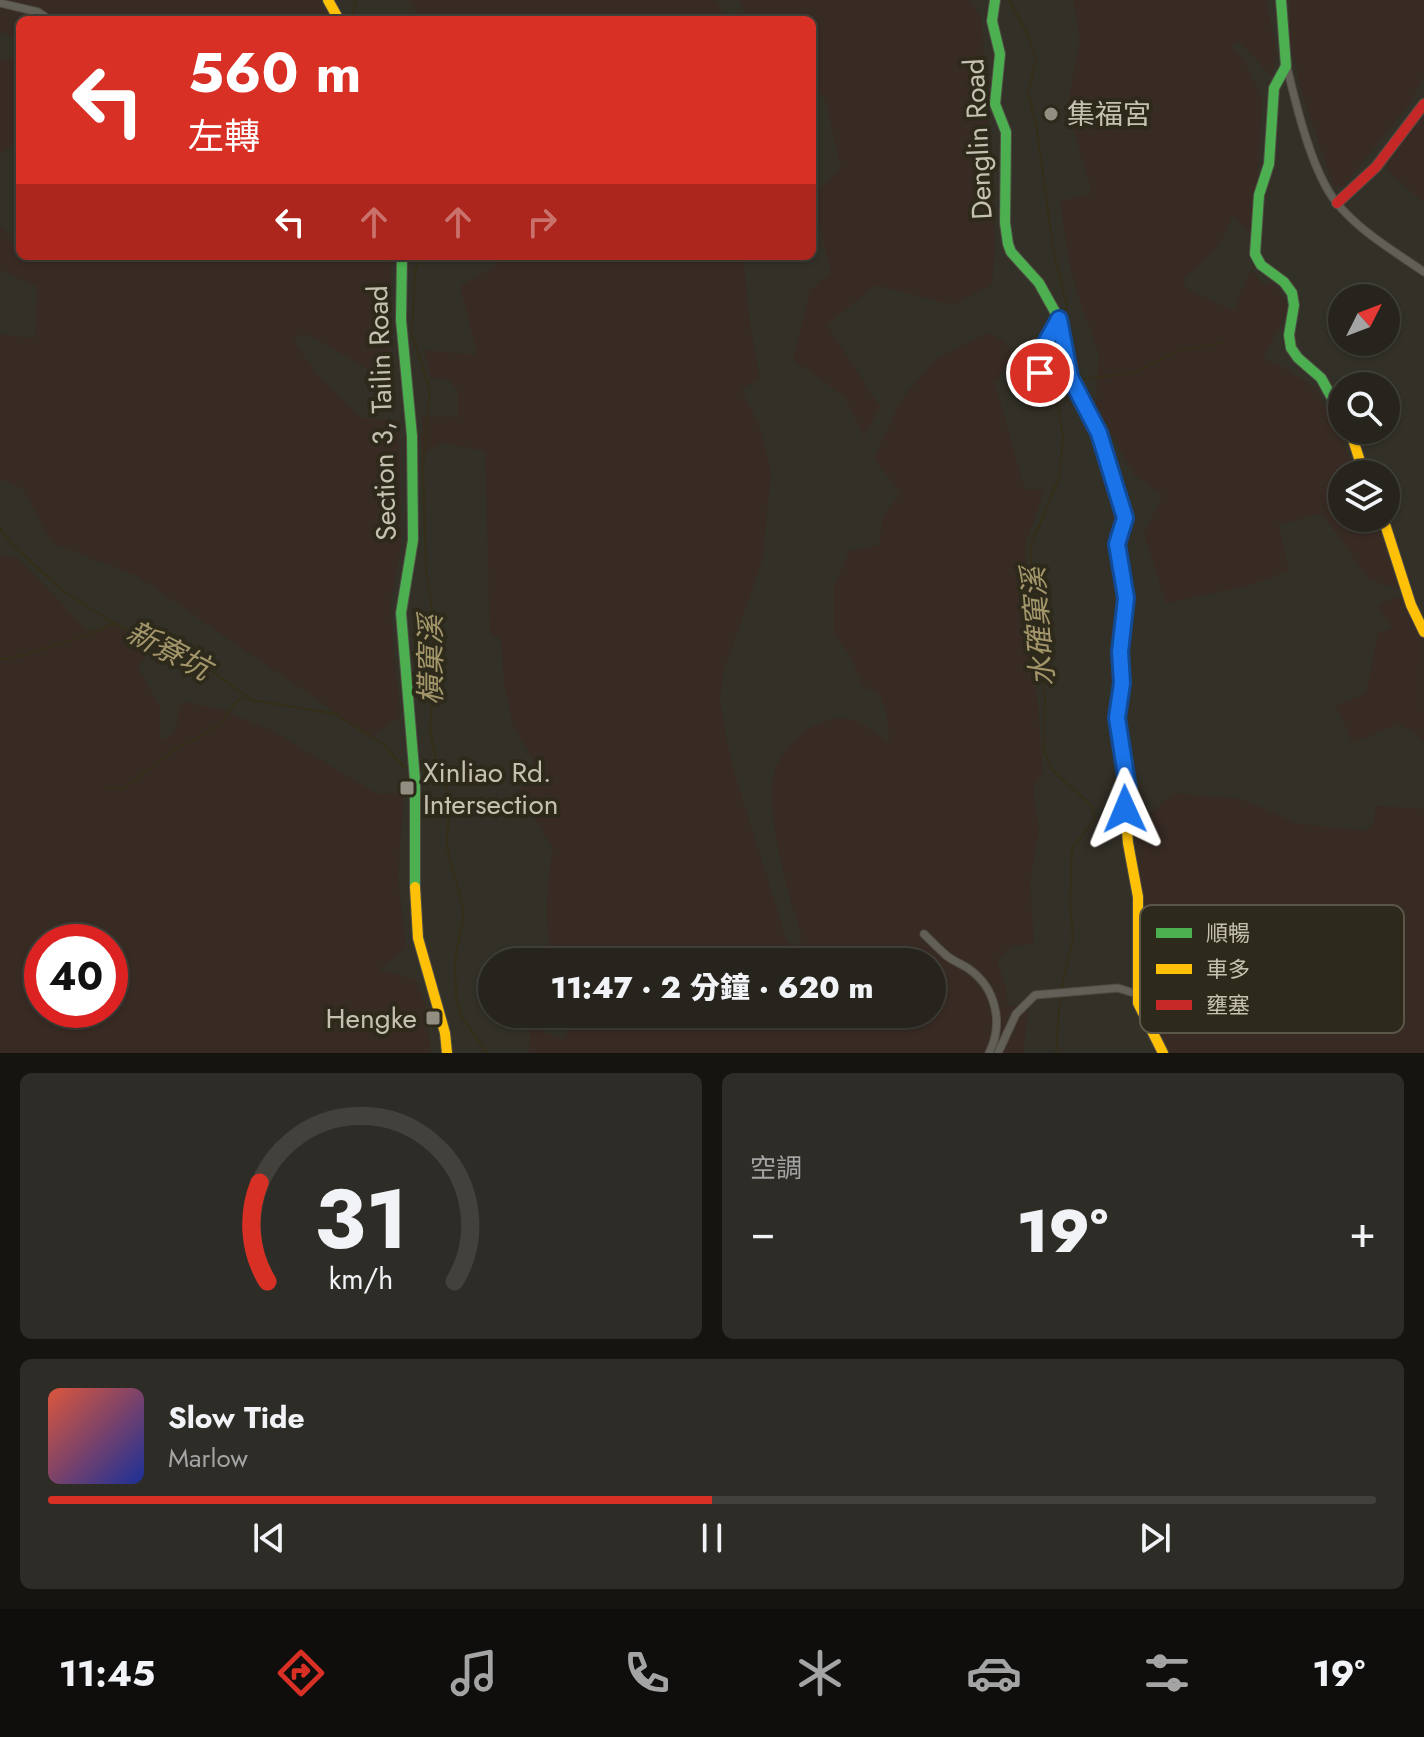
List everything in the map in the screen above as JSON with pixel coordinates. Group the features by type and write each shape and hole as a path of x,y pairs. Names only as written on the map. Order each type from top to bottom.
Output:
{"street":[{"name":"Denglin Road","path":"995,0 992,21 1000,54 995,104 1006,132 1005,223 1008,244 1011,252 1039,283 1060,322 1070,377 1099,433 1125,518 1117,544 1126,598 1117,718 1128,789 1125,809 1128,843 1138,897 1137,994 1140,1007"},
{"path":"1281,0 1286,66 1303,129 1337,203 1376,239 1424,272"},
{"path":"0,3 44,16"},
{"path":"1286,66 1274,88 1269,164 1259,195 1255,254 1257,262 1291,291 1295,307 1290,329 1292,349 1298,359 1320,378 1328,392"},
{"path":"1337,203 1376,167 1424,104"},
{"name":"Section 3, Tailin Road","path":"402,260 401,320 412,436 413,540 401,613 415,778 415,894 418,938 445,1033 447,1053"},
{"path":"1038,402 1044,346 1060,322"},
{"path":"1388,532 1408,596 1424,632"},
{"path":"924,934 948,957 971,970 989,991 997,1013 996,1039 989,1053"},
{"path":"998,1053 1016,1014 1035,995 1118,988 1137,994"},
{"name":"Denglin Road","path":"1153,1033 1163,1053"}],"shaded area":[{"path":"0,0 321,0 330,16 16,16 16,38 0,32"},
{"path":"408,0 716,0 723,16 418,16"},
{"path":"739,0 969,0 981,17 989,126 976,178 993,190 995,247 992,284 952,305 876,285 827,325 880,407 864,437 843,395 793,360 810,290 831,272 816,213 816,193 841,168 825,98 816,90 816,16 746,16"},
{"path":"1073,0 1266,0 1277,55 1271,76 1240,42 1233,44 1232,49 1244,58 1262,100 1251,234 1232,215 1225,235 1214,251 1183,278 1186,289 1234,310 1251,270 1265,286 1274,281 1289,309 1263,359 1284,367 1317,390 1328,413 1328,444 1343,444 1351,460 1328,460 1328,522 1322,513 1279,525 1289,571 1248,586 1166,603 1144,533 1163,495 1135,476 1096,405 1099,354 1069,261 1060,201 1092,193 1067,107 1080,40"},
{"path":"1290,0 1424,0 1424,75 1412,101 1343,186 1334,187 1303,97 1290,43"},
{"path":"0,59 16,60 16,141 0,154"},
{"path":"1424,113 1424,203 1387,170 1386,153"},
{"path":"0,228 4,229 16,249 16,260 391,260 390,381 306,334 292,339 317,374 361,418 399,420 401,544 390,606 400,717 371,737 137,576 52,543 24,490 0,479 0,334 35,338 37,286 0,270"},
{"path":"496,260 743,260 760,379 741,389 759,424 771,471 763,558 723,674 720,700 737,781 786,938 792,948 550,948 547,905 553,848 519,793 534,761 513,725 504,684 501,639 490,634 485,451 441,443 422,454 422,416 458,417 458,392 449,380 430,377 424,350 477,355 460,287 497,264"},
{"path":"988,333 1006,343 1012,356 995,383 1025,490 1045,489 1025,545 1043,771 1033,788 1039,829 1030,884 1034,944 1012,946 997,961 1008,1006 1029,1006 1023,1053 529,1053 530,1028 542,1028 544,1033 564,1039 567,1028 946,1028 946,948 794,948 803,936 785,879 775,831 772,788 776,767 787,749 819,723 845,718 859,722 890,742 886,711 880,695 863,686 849,654 834,633 834,586 849,551 879,545 883,517 900,493 874,458 900,401 936,359"},
{"path":"1335,532 1382,532 1394,563 1399,589 1369,580"},
{"path":"0,555 18,558 88,631 114,625 150,649 138,667 160,706 160,739 168,738 177,726 178,707 184,702 221,709 276,733 377,794 404,793 398,876 406,948 379,970 415,979 425,1003 431,1053 0,1053"},
{"path":"1406,594 1423,637 1424,743 1416,733 1399,724 1352,743 1336,705 1366,694 1378,632 1392,628 1377,605"},
{"path":"1173,793 1243,799 1295,823 1365,831 1373,824 1376,806 1424,809 1424,1053 1168,1053 1159,1033 1404,1033 1404,905 1144,905 1133,830"}],"waterway":[{"name":"橫窠溪","path":"353,16 356,0"},
{"name":"水確窠溪","path":"1009,0 1028,35 1036,60 1028,94 1036,124 1054,254 1067,306 1063,314"},
{"name":"橫窠溪","path":"419,260 415,271 412,335 430,390 423,467 426,569 437,643 430,729 436,761 449,794 447,847 464,912 455,960 456,996 461,1016 487,1053"},
{"name":"水確窠溪","path":"1052,338 1049,346 1063,438 1059,478 1030,548 1045,698 1044,751 1052,770 1092,806 1095,819 1072,848 1070,903 1073,938 1061,990"},
{"path":"1076,380 1133,373 1177,351 1221,343"},
{"name":"新寮坑","path":"0,529 64,592 114,623 158,646 183,651 252,700 335,714 382,743 405,768 409,768"},
{"path":"0,659 10,659 113,624"},
{"path":"105,788 123,789 177,748 222,722 242,697"},
{"name":"新寮坑","path":"419,770 440,771"},
{"name":"水確窠溪","path":"1056,1053 1060,996"}],"traffic: fast":[{"path":"995,0 992,21 1000,54 995,104 1006,132 1005,223 1008,244 1011,252 1039,283 1059,319 1063,338"},
{"path":"1281,0 1286,66 1274,88 1269,164 1259,195 1255,254 1261,265 1284,282 1292,293 1291,348 1321,378 1328,391"},
{"path":"402,260 401,320 412,436 413,540 401,613 415,780 415,887"}],"traffic: slow":[{"path":"328,0 337,16"},
{"path":"1063,338 1070,377 1099,433 1125,518 1117,544 1126,598 1117,718 1128,789 1125,809 1128,843 1138,897 1140,1007"},
{"path":"1354,444 1360,460"},
{"path":"1388,532 1411,605 1424,632"},
{"path":"415,887 418,938 445,1033 447,1053"},
{"path":"1153,1033 1163,1053"}],"traffic: jam":[{"path":"1337,203 1376,167 1424,104"}],"place":[{"name":"集福宮","path":"1051,114"},
{"name":"Xinliao Rd. Intersection","path":"407,788"},
{"name":"Hengke","path":"433,1018"}],"route":[{"path":"1040,373 1044,346 1059,319 1070,377 1099,433 1125,518 1117,544 1126,598 1117,718 1128,789 1125,809"}]}
